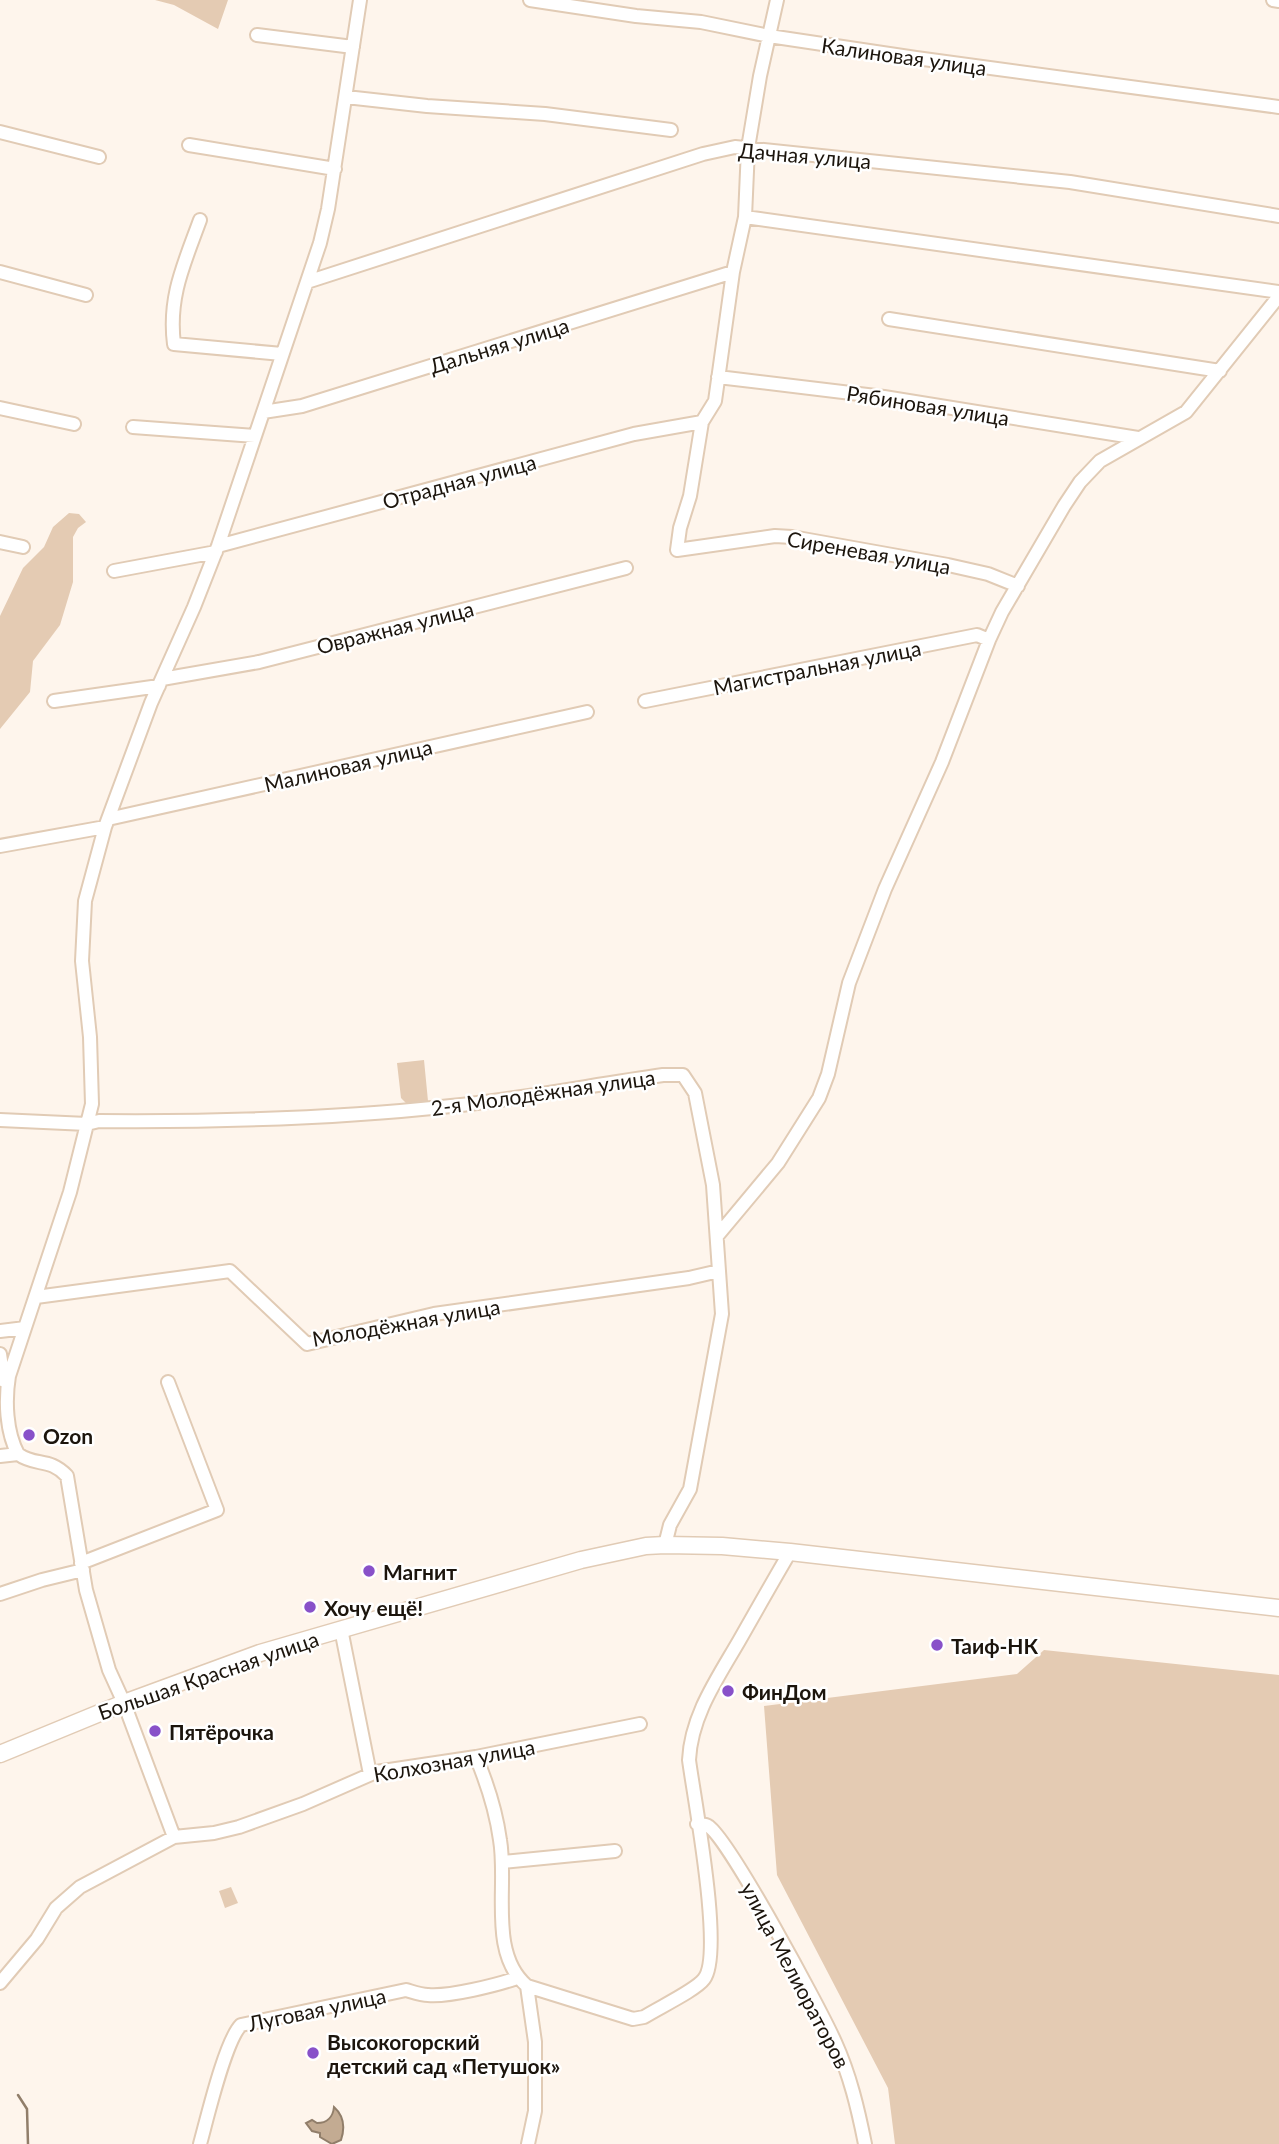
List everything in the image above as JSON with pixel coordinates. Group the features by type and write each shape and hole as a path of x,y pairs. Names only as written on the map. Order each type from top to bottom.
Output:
{"main road":[{"name":"Большая Красная улица","path":"0,1754 124,1703 260,1653 581,1560 636,1548 665,1545 722,1546 812,1554 1279,1608"}],"street":[{"path":"5,1397 9,1376 71,1192 92,1104 82,961 85,901 107,823 160,682 217,549 320,243 335,169 360,0"},
{"name":"Калиновая улица","path":"530,0 636,16 701,22 769,36 1279,107"},
{"path":"702,422 715,401 733,272 745,217 748,149 777,0"},
{"path":"1273,0 1279,1"},
{"path":"257,35 353,47"},
{"path":"346,97 545,114 671,130"},
{"path":"0,132 99,157"},
{"path":"189,145 335,169"},
{"name":"Дачная улица","path":"307,282 703,154 735,147 1070,182 1279,216"},
{"path":"718,1236 778,1163 818,1098 828,1074 849,983 859,953 942,762 989,640 1018,586 1080,482 1100,461 1186,412 1279,294 745,217"},
{"path":"200,220 172,304 174,344 282,354"},
{"path":"0,272 86,295"},
{"name":"Дальняя улица","path":"263,412 302,406 733,272"},
{"path":"889,319 1220,371"},
{"name":"Рябиновая улица","path":"718,377 884,397 1138,438"},
{"path":"0,408 74,424"},
{"name":"Отрадная улица","path":"114,571 217,549 634,434 702,422"},
{"name":"Сиреневая улица","path":"702,422 690,496 680,528 677,550 775,536 792,537 948,565 988,574 1018,586"},
{"path":"133,427 255,436"},
{"path":"0,541 23,547"},
{"name":"Овражная улица","path":"54,701 259,662 626,568"},
{"name":"Магистральная улица","path":"645,701 977,635 989,640"},
{"name":"Малиновая улица","path":"0,846 587,712"},
{"name":"2-я Молодёжная улица","path":"0,1120 87,1124 92,1121 203,1122 329,1117 454,1106 663,1075 683,1075 695,1093 706,1139 718,1236 722,1314 690,1489 670,1525 665,1545"},
{"name":"Молодёжная улица","path":"36,1297 230,1271 307,1344 434,1314 719,1271"},
{"path":"0,1331 25,1328"},
{"path":"0,1354 4,1367 5,1397 13,1446 24,1459 56,1465 67,1476 86,1590 109,1670 174,1837"},
{"path":"0,1594 82,1567 217,1510 168,1381"},
{"path":"0,1456 18,1454"},
{"path":"522,1982 633,2019 644,2017 703,1981 710,1968 712,1923 689,1760 690,1742 695,1723 709,1693 790,1552"},
{"path":"341,1629 370,1774"},
{"name":"Колхозная улица","path":"0,1983 37,1939 56,1908 80,1887 174,1837 214,1833 239,1827 303,1804 370,1774 640,1724"},
{"path":"476,1756 492,1803 503,1862 503,1935 506,1955 522,1982 535,2042 535,2111 528,2144"},
{"name":"улица Мелиораторов","path":"697,1824 708,1826 714,1833 752,1889 835,2041 855,2094 865,2144"},
{"path":"503,1862 615,1852"},
{"name":"Луговая улица","path":"201,2144 214,2093 233,2039 241,2025 406,1990 438,1995 522,1982"}],"shaded area":[{"path":"155,0 228,0 218,29 174,5"},
{"path":"69,513 79,514 86,522 78,528 73,537 73,582 60,625 33,661 30,692 0,729 0,616 23,568 44,547 53,527"},
{"path":"424,1060 428,1101 406,1103 401,1098 397,1063"},
{"path":"1044,1650 1279,1675 1279,2144 895,2144 888,2088 777,1875 764,1706 1017,1674"},
{"path":"231,1887 238,1903 225,1908 219,1891"},
{"path":"334,2107 342,2118 343,2131 341,2140 332,2144 320,2137 320,2133 312,2131 306,2123 312,2120 317,2123 327,2121"}],"waterway":[{"path":"18,2095 27,2109 28,2144"}],"place":[{"name":"Ozon","path":"29,1435"},
{"name":"Магнит","path":"369,1571"},
{"name":"Хочу ещё!","path":"310,1607"},
{"name":"Таиф-НК","path":"937,1645"},
{"name":"ФинДом","path":"728,1691"},
{"name":"Пятёрочка","path":"155,1731"},
{"name":"Высокогорский детский сад «Петушок»","path":"313,2053"}]}
